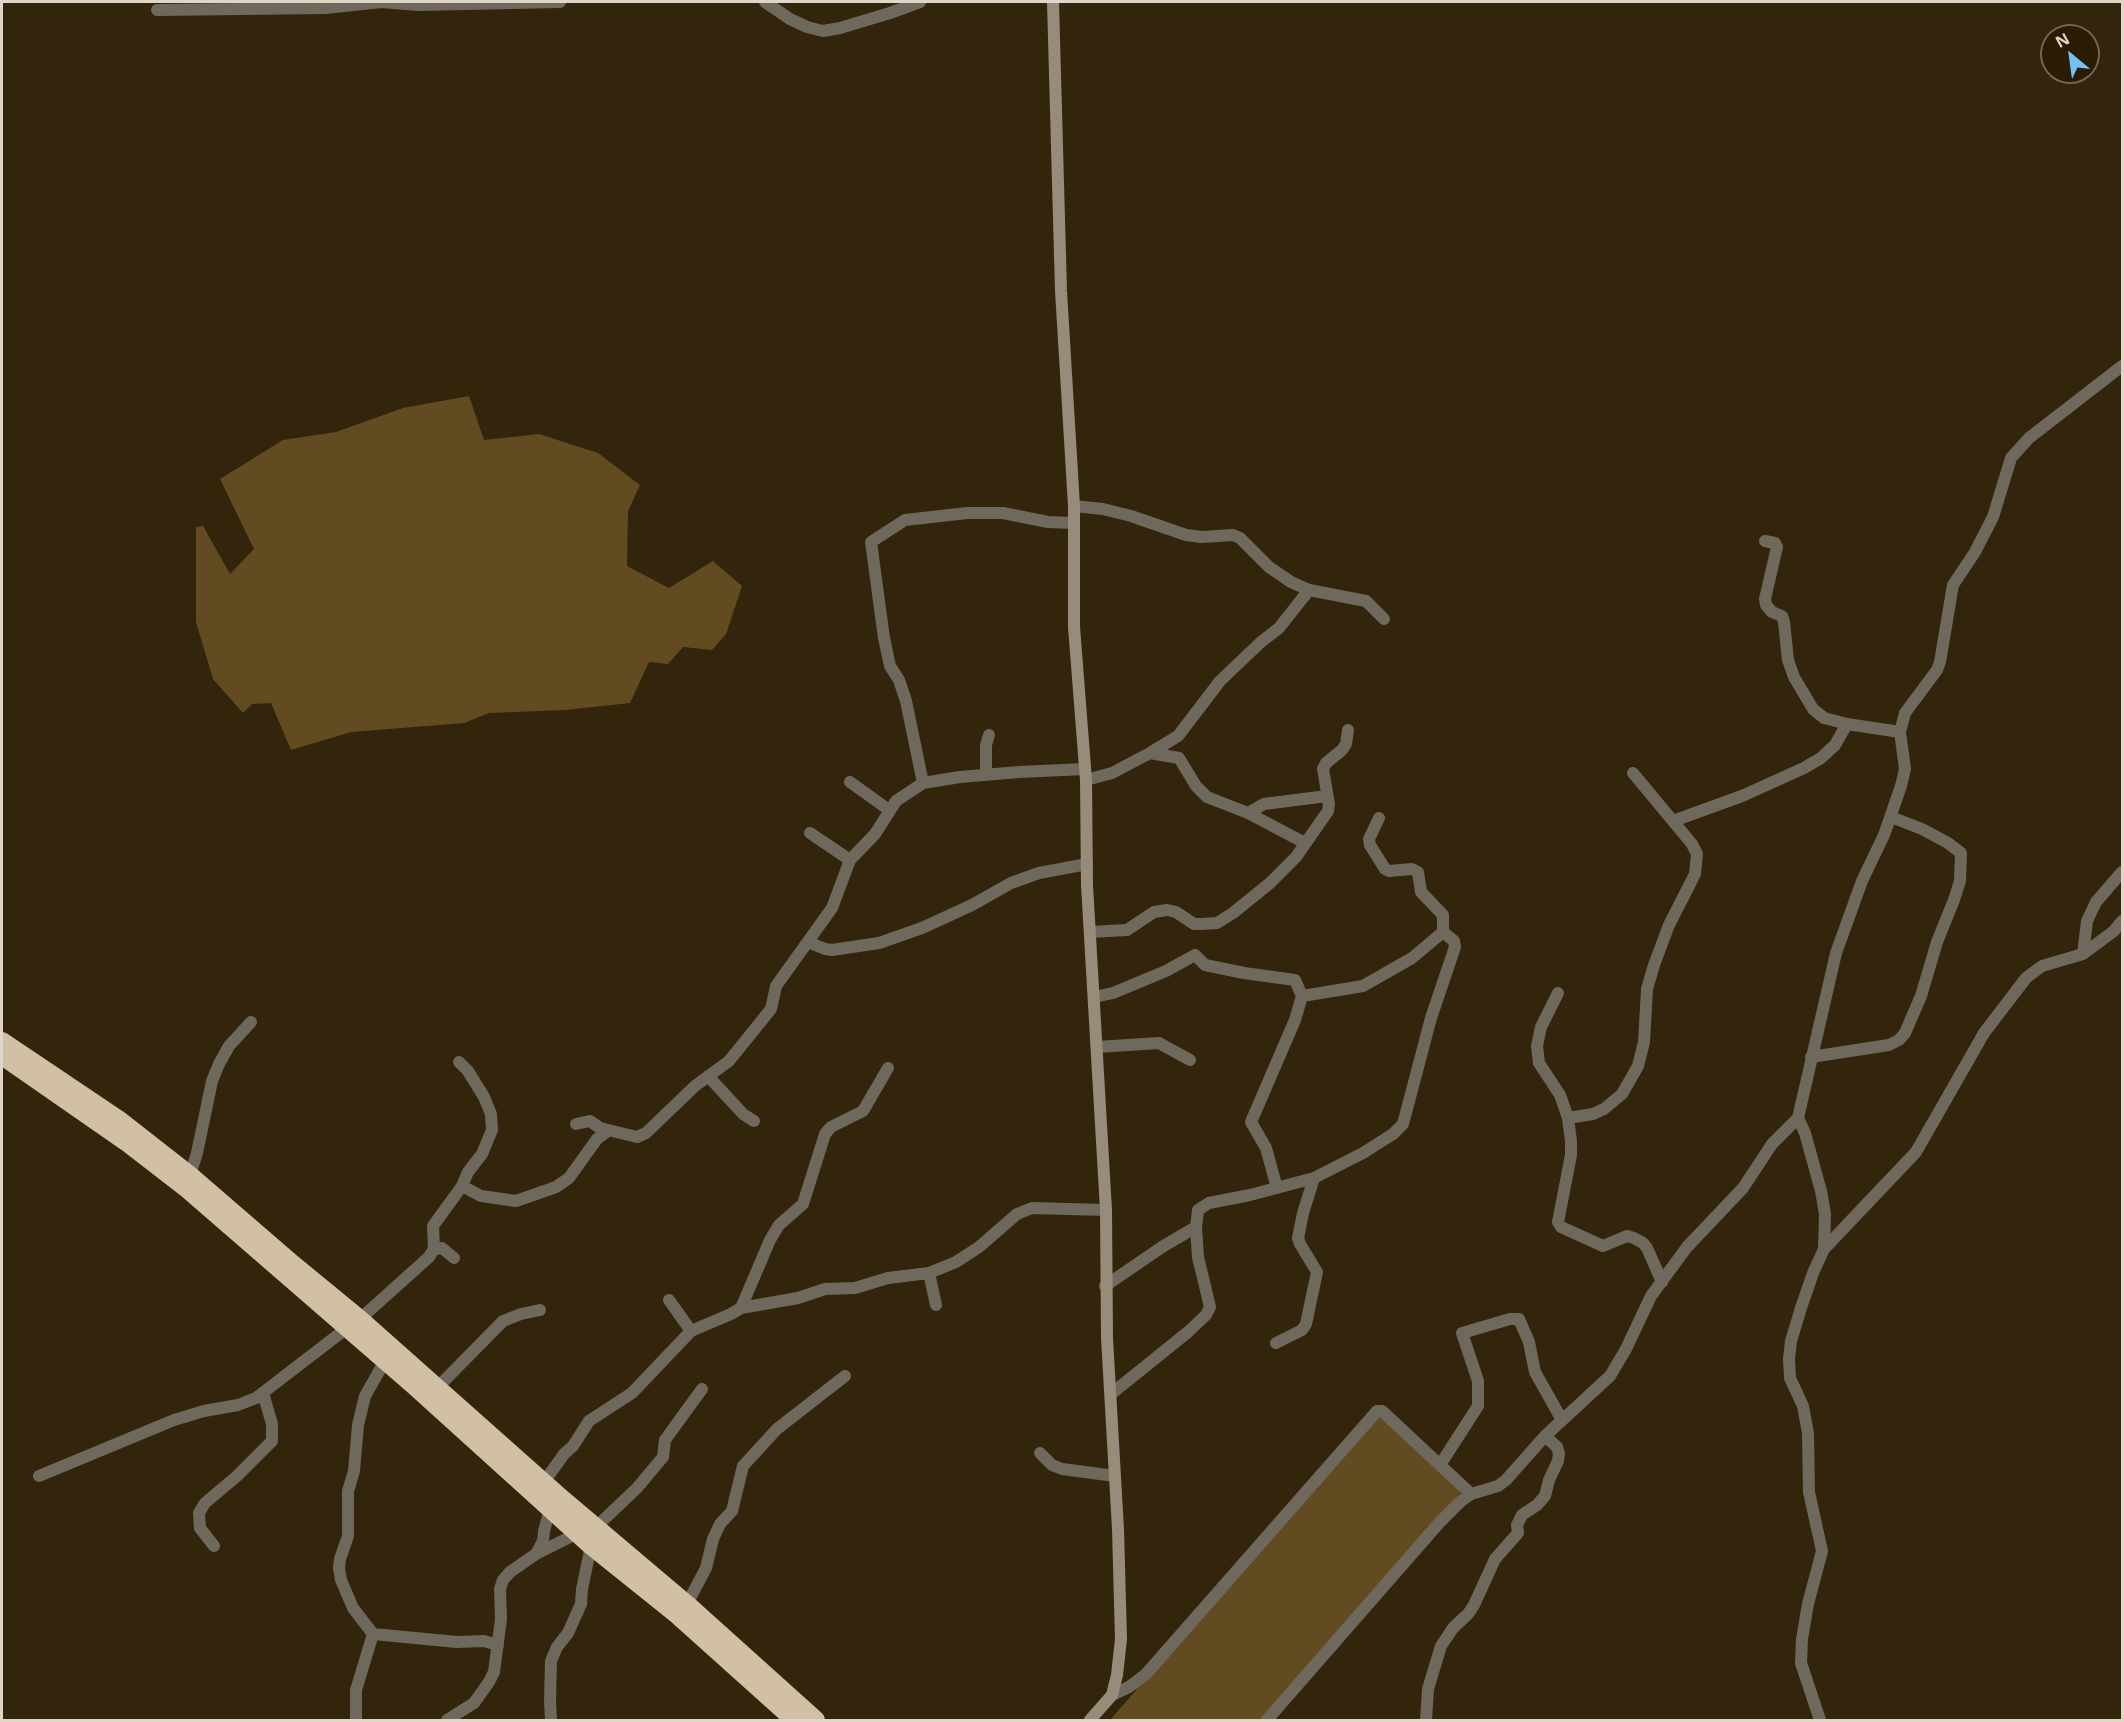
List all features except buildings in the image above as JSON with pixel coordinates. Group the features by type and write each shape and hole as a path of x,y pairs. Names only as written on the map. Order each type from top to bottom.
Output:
{"highway":[{"path":"2,1041 121,1121 190,1175 292,1264 354,1324 385,1361 576,1534 677,1615 794,1720"},
{"path":"2,1056 126,1142 437,1388 687,1604 816,1720"}],"street":[{"path":"157,9 326,8 381,2 429,5 560,2"},
{"path":"765,2 790,19 807,27 824,30 840,28 890,14 920,2"},
{"path":"1053,2 1061,291 1074,506 1074,627 1085,774 1090,932 1106,1210 1105,1286 1121,1639 1112,1695"},
{"path":"1267,1720 1439,1523 1461,1501 1471,1494 1498,1486 1506,1480 1545,1436 1610,1377 1626,1349 1644,1308 1687,1247 1743,1188 1772,1144 1798,1118 1836,953 1862,881 1884,835 1901,786 1905,769 1900,732 1905,713 1937,670 1953,585 1975,552 1994,517 2011,458 2029,438 2122,366"},
{"path":"1074,506 1102,509 1131,516 1186,535 1202,537 1233,535 1240,538 1280,575 1291,582 1309,590 1366,601 1384,619"},
{"path":"923,783 906,701 899,680 890,666 871,542 905,520 967,513 1003,513 1048,522 1074,523"},
{"path":"1766,541 1775,543 1777,547 1765,599 1766,605 1772,612 1782,616 1788,660 1812,709 1824,718 1900,732"},
{"path":"576,1124 590,1121 608,1131 638,1137 646,1133 708,1076 729,1061 768,1014 774,1001 776,987 832,908 850,860 875,834 896,801 923,783 986,775 1112,772 1150,753 1178,736 1220,681 1279,628 1309,590"},
{"path":"1673,821 1742,796 1804,768 1835,746 1847,724"},
{"path":"1090,932 1127,930 1154,912 1167,910 1176,912 1194,924 1217,923 1233,913 1270,883 1296,857 1328,811 1323,769 1326,763 1346,744 1348,730"},
{"path":"986,775 986,745 989,735"},
{"path":"1150,753 1179,758 1196,786 1207,797 1248,813 1305,843"},
{"path":"1568,1118 1604,1109 1622,1094 1638,1066 1644,1042 1647,989 1654,965 1669,925 1691,885 1698,862 1692,844 1634,773"},
{"path":"850,782 889,810"},
{"path":"1248,813 1264,804 1327,796"},
{"path":"1811,1057 1889,1045 1905,1034 1921,996 1937,942 1954,900 1961,872 1962,858 1958,850 1922,829 1891,817"},
{"path":"1379,818 1370,839 1370,845 1385,869 1389,871 1416,869 1422,892 1443,915 1443,932"},
{"path":"810,833 850,860"},
{"path":"808,942 832,950 879,943 922,928 1011,883 1040,873 1087,864"},
{"path":"2083,954 2087,921 2096,902 2122,872"},
{"path":"1820,1720 1802,1663 1802,1639 1808,1604 1822,1551 1809,1492 1808,1433 1803,1406 1790,1378 1789,1359 1791,1341 1813,1273 1824,1249 1916,1152 1984,1033 2016,989 2042,966 2083,954 2097,945 2122,921"},
{"path":"1302,996 1363,986 1412,958 1443,932"},
{"path":"1111,1394 1206,1315 1210,1307 1198,1257 1197,1213 1202,1206 1314,1178 1393,1134 1403,1124 1431,1018 1455,947 1454,941 1443,932"},
{"path":"1094,997 1113,993 1166,971 1195,955 1205,965 1295,980 1302,996 1280,1059 1251,1122 1266,1148 1277,1188"},
{"path":"1557,993 1541,1028 1537,1046 1539,1063 1560,1095 1568,1118 1572,1155 1557,1222 1560,1227 1603,1246 1627,1236 1643,1243 1662,1282"},
{"path":"190,1175 197,1153 212,1081 229,1046 251,1022"},
{"path":"1097,1047 1159,1043 1190,1060"},
{"path":"39,1476 174,1420 204,1411 238,1405 263,1393 354,1324 429,1257 434,1250 433,1226 482,1154 492,1130 491,1114 484,1097 468,1071 459,1062"},
{"path":"741,1308 770,1240 779,1225 803,1204 825,1134 831,1127 862,1111 888,1068"},
{"path":"708,1076 743,1114 754,1121"},
{"path":"1798,1118 1805,1133 1826,1214 1824,1249"},
{"path":"462,1186 481,1196 516,1201 556,1187 568,1178 597,1139 608,1131"},
{"path":"1276,1343 1302,1330 1306,1324 1317,1272 1298,1238 1314,1178"},
{"path":"544,1482 564,1454 573,1446 589,1421 632,1393 691,1331 741,1308 798,1298 825,1289 855,1288 888,1278 929,1273 956,1262 979,1247 1011,1218 1032,1208 1106,1210"},
{"path":"1105,1286 1196,1227"},
{"path":"434,1250 442,1248 454,1258"},
{"path":"929,1273 936,1305"},
{"path":"669,1299 691,1331"},
{"path":"437,1388 503,1321 540,1310"},
{"path":"1440,1465 1478,1406 1478,1381 1461,1333 1466,1331 1510,1319 1519,1319 1529,1342 1535,1372 1562,1420"},
{"path":"385,1361 365,1396 358,1425 354,1471 348,1491 348,1536 340,1558 341,1580 353,1608 373,1634 457,1642 484,1641 498,1646"},
{"path":"687,1604 706,1568 713,1539 720,1524 732,1511 743,1466 754,1451 777,1429 845,1376"},
{"path":"596,1527 637,1488 663,1457 665,1440 702,1389"},
{"path":"214,1546 200,1528 199,1513 205,1503 237,1476 272,1441 272,1424 263,1393"},
{"path":"1090,1720 1112,1695 1129,1687 1146,1674 1377,1411 1382,1411 1471,1494"},
{"path":"1426,1720 1428,1689 1442,1646 1453,1628 1474,1605 1495,1558 1518,1533 1517,1525 1522,1515 1537,1505 1545,1496 1559,1454 1557,1447 1545,1436"},
{"path":"1040,1453 1052,1465 1062,1469 1115,1476"},
{"path":"536,1554 543,1541 550,1509"},
{"path":"447,1720 474,1703 482,1695 494,1672 501,1619 503,1580 510,1572 536,1554 576,1534"},
{"path":"551,1720 551,1661 557,1647 568,1634 581,1604 591,1546"},
{"path":"356,1720 356,1690 373,1634"}],"shaded area":[{"path":"469,396 484,440 539,434 598,453 640,485 628,511 627,566 669,588 713,561 742,586 726,634 712,650 683,647 668,664 649,662 630,703 565,710 489,713 464,723 351,732 291,750 271,703 252,704 243,713 213,679 196,622 196,527 203,526 230,574 254,549 220,479 283,440 336,432 403,408"},
{"path":"1384,1407 1468,1484 1262,1720 1110,1720"}]}
